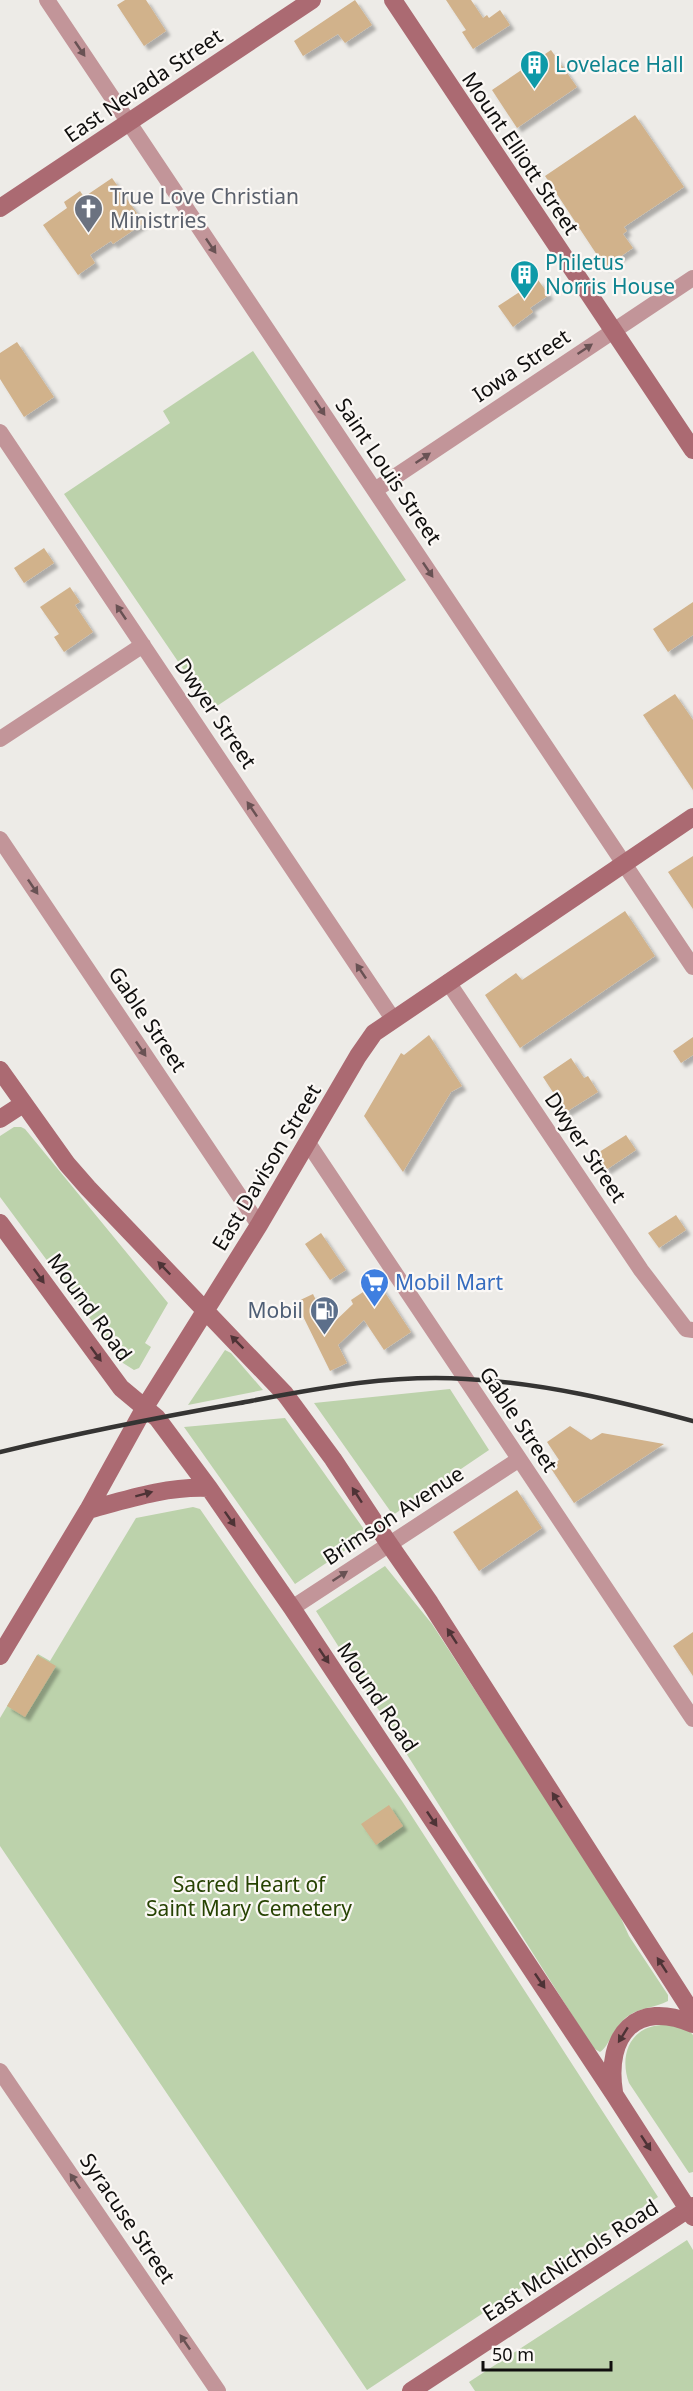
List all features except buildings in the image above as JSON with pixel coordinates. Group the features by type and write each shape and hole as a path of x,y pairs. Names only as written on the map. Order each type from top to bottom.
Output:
{"main road":[{"name":"East Nevada Street","path":"0,208 312,0"},
{"name":"Mount Elliott Street","path":"393,0 693,450"},
{"name":"East Davison Street","path":"0,1656 145,1407 259,1225 358,1056 374,1033 693,817"},
{"path":"0,1070 87,1188 285,1395 333,1459 436,1613 693,2014"},
{"path":"0,1119 23,1104"},
{"name":"Mound Road","path":"0,1223 121,1388 166,1428 209,1488 292,1608 691,2211"},
{"path":"87,1510 183,1487 209,1488"},
{"path":"614,2094 612,2079 614,2055 620,2036 630,2024 644,2017 661,2015 676,2016 693,2024"},
{"name":"East McNichols Road","path":"411,2391 691,2211"}],"street":[{"name":"Saint Louis Street","path":"47,0 693,967"},
{"name":"Iowa Street","path":"375,490 693,278"},
{"name":"Dwyer Street","path":"0,432 393,1019"},
{"path":"0,739 143,645"},
{"name":"Gable Street","path":"0,839 259,1225"},
{"name":"Dwyer Street","path":"448,982 641,1270 686,1329 693,1330"},
{"name":"Gable Street","path":"308,1143 693,1719"},
{"name":"Brimson Avenue","path":"292,1608 518,1460"},
{"name":"Syracuse Street","path":"0,2071 218,2391"}],"green space":[{"path":"253,351 406,580 211,710 64,494 170,423 163,411"},
{"path":"14,1127 25,1129 168,1303 145,1343 151,1347 139,1368 134,1370 123,1363 0,1197 0,1136"},
{"path":"225,1350 231,1353 263,1390 188,1405"},
{"path":"450,1389 489,1450 393,1515 314,1403"},
{"path":"285,1418 368,1535 295,1584 184,1427"},
{"name":"Sacred Heart of Saint Mary Cemetery","path":"193,1507 200,1509 402,1801 658,2197 367,2390 0,1846 0,1718 38,1654 50,1661 136,1518"},
{"path":"385,1566 432,1624 616,1907 629,1936 668,1995 668,2001 638,2011 623,2020 600,2052 593,2048 316,1611"},
{"path":"673,2023 685,2026 693,2035 693,2172 689,2173 629,2083 625,2060 629,2046 638,2034 648,2028"},
{"path":"687,2240 693,2250 693,2391 475,2391 469,2382"}],"railway":[{"path":"0,1452 180,1414 296,1393 352,1384 409,1379 466,1379 524,1384 609,1400 693,1421"}],"place":[{"name":"Lovelace Hall","path":"534,90"},
{"name":"True Love Christian Ministries","path":"89,234"},
{"name":"Philetus Norris House","path":"524,300"},
{"name":"Mobil Mart","path":"374,1308"},
{"name":"Mobil","path":"324,1336"}]}
